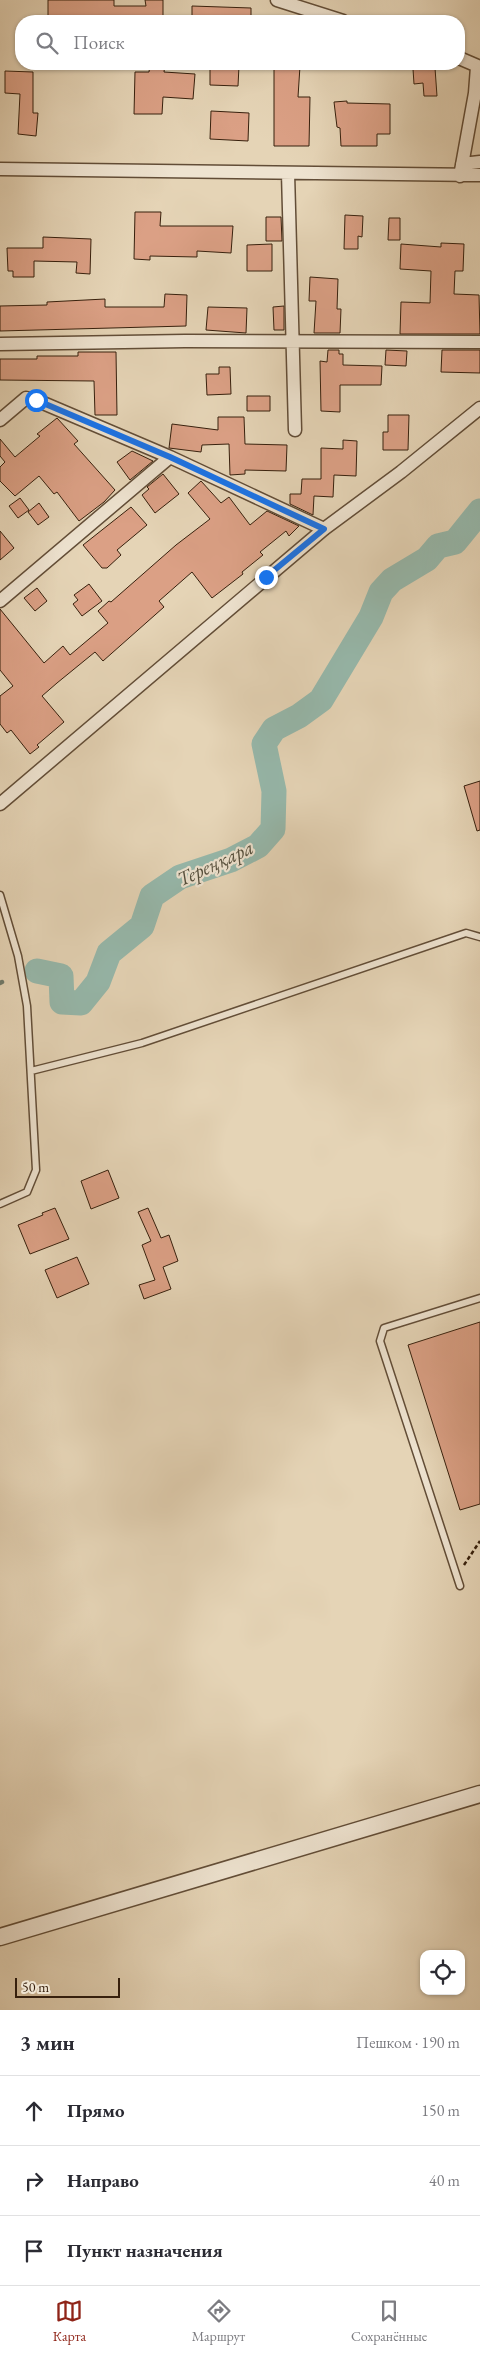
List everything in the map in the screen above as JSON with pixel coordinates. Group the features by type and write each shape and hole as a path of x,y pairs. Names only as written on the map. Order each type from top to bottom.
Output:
{"street":[{"path":"277,0 325,15"},
{"path":"461,170 478,67 465,61"},
{"path":"461,170 480,162"},
{"path":"0,169 288,173 461,170 480,175"},
{"path":"288,173 295,430"},
{"path":"0,344 294,341 480,342"},
{"path":"0,420 26,398 36,400 170,457 324,529"},
{"path":"0,804 324,529 401,472 480,408"},
{"path":"0,601 170,457"},
{"path":"0,1937 480,1794"}],"lane":[{"path":"0,895 18,956 27,1006 36,1170 27,1192 0,1204"},
{"path":"31,1071 142,1043 466,933 480,937"},
{"path":"460,1586 380,1341 384,1328 480,1298"}],"path":[{"path":"457,1577 480,1541"}],"building":[{"path":"48,0 114,0 114,6 146,6 145,0 163,0 163,15 48,15"},
{"path":"192,6 251,8 251,15 192,15"},
{"path":"149,70 164,70 164,72 195,74 193,99 163,97 162,114 134,114 135,72 149,72"},
{"path":"210,70 239,70 238,86 210,85"},
{"path":"274,70 300,70 298,97 310,97 309,146 274,146"},
{"path":"413,70 435,70 437,96 424,96 423,83 414,84"},
{"path":"5,71 33,72 33,113 38,113 36,136 18,134 20,94 5,93"},
{"path":"347,101 347,103 390,104 390,134 377,134 377,146 341,146 340,128 337,127 334,102"},
{"path":"211,111 249,113 248,141 210,139"},
{"path":"135,212 161,212 160,226 233,226 231,253 197,251 197,257 150,256 150,260 134,259"},
{"path":"345,215 363,216 362,237 358,236 358,249 344,249"},
{"path":"266,217 281,217 282,241 266,241"},
{"path":"389,218 400,218 400,240 388,240"},
{"path":"43,237 91,239 90,274 76,273 77,262 34,261 34,277 13,277 13,271 8,271 7,248 43,248"},
{"path":"441,243 464,244 463,271 455,271 454,294 479,295 480,334 400,334 401,302 430,303 431,271 400,269 401,244 441,247"},
{"path":"272,244 272,271 247,271 247,245"},
{"path":"310,277 338,279 337,309 341,309 340,333 314,333 316,301 309,301"},
{"path":"165,294 187,295 186,326 0,331 0,306 47,305 47,302 105,299 105,307 164,307"},
{"path":"284,306 284,330 274,330 273,307"},
{"path":"208,307 247,308 246,333 206,330"},
{"path":"328,350 339,350 339,354 343,354 343,365 382,366 381,385 340,385 340,412 321,411 320,361 327,362"},
{"path":"386,350 407,351 406,366 385,365"},
{"path":"442,350 480,350 480,373 441,372"},
{"path":"78,352 116,352 117,415 95,415 94,381 0,380 0,359 37,359 37,356 78,356"},
{"path":"219,367 230,367 231,394 207,395 206,374 219,374"},
{"path":"247,396 270,396 270,411 247,411"},
{"path":"388,415 409,415 408,450 383,450 383,432 388,432"},
{"path":"218,417 244,417 245,444 287,445 286,471 245,470 245,474 230,475 229,444 202,445 201,452 169,448 172,424 218,430"},
{"path":"57,418 78,441 74,444 115,490 104,502 79,521 57,492 54,494 39,476 15,496 0,481 0,467 5,462 0,456 0,439 15,457 40,436 37,434"},
{"path":"343,440 357,441 356,476 334,475 333,497 314,496 313,515 290,504 290,494 301,494 302,479 321,479 321,448 343,449"},
{"path":"132,451 153,461 130,480 117,462"},
{"path":"163,474 179,494 155,513 142,495 149,489 147,487"},
{"path":"201,481 221,503 229,497 250,525 267,511 299,526 289,536 286,531 260,552 263,555 242,572 243,574 212,598 192,572 159,601 164,607 103,661 95,652 57,683 42,696 64,722 37,745 39,747 30,754 11,730 7,733 0,724 0,696 13,686 0,670 0,609 44,663 63,646 70,655 108,623 98,611 210,519 188,493"},
{"path":"20,498 29,510 18,518 9,506"},
{"path":"39,503 49,517 38,525 28,512"},
{"path":"131,507 147,525 117,550 121,555 107,568 102,568 83,545"},
{"path":"0,531 14,548 0,560"},
{"path":"89,584 102,601 82,616 73,604 78,600 74,595"},
{"path":"37,588 47,601 35,611 24,598"},
{"path":"480,781 480,830 477,831 464,786"},
{"path":"108,1170 119,1198 91,1209 81,1181"},
{"path":"55,1208 69,1239 30,1254 18,1225"},
{"path":"148,1208 161,1238 169,1235 178,1261 163,1267 171,1289 144,1299 139,1285 155,1280 142,1245 151,1241 138,1212"},
{"path":"77,1257 89,1284 57,1298 45,1270"},
{"path":"480,1322 480,1504 460,1510 408,1345"}],"waterway":[{"name":"Тереңқара","path":"37,971 61,976 62,1002 81,1003 98,982 109,953 142,926 152,896 180,877 231,860 258,846 273,829 274,791 264,744 274,729 299,716 321,700 371,617 381,592 392,580 427,559 438,546 455,542 480,511"}],"route":[{"path":"36,400 170,457 324,529 266,577"}]}
